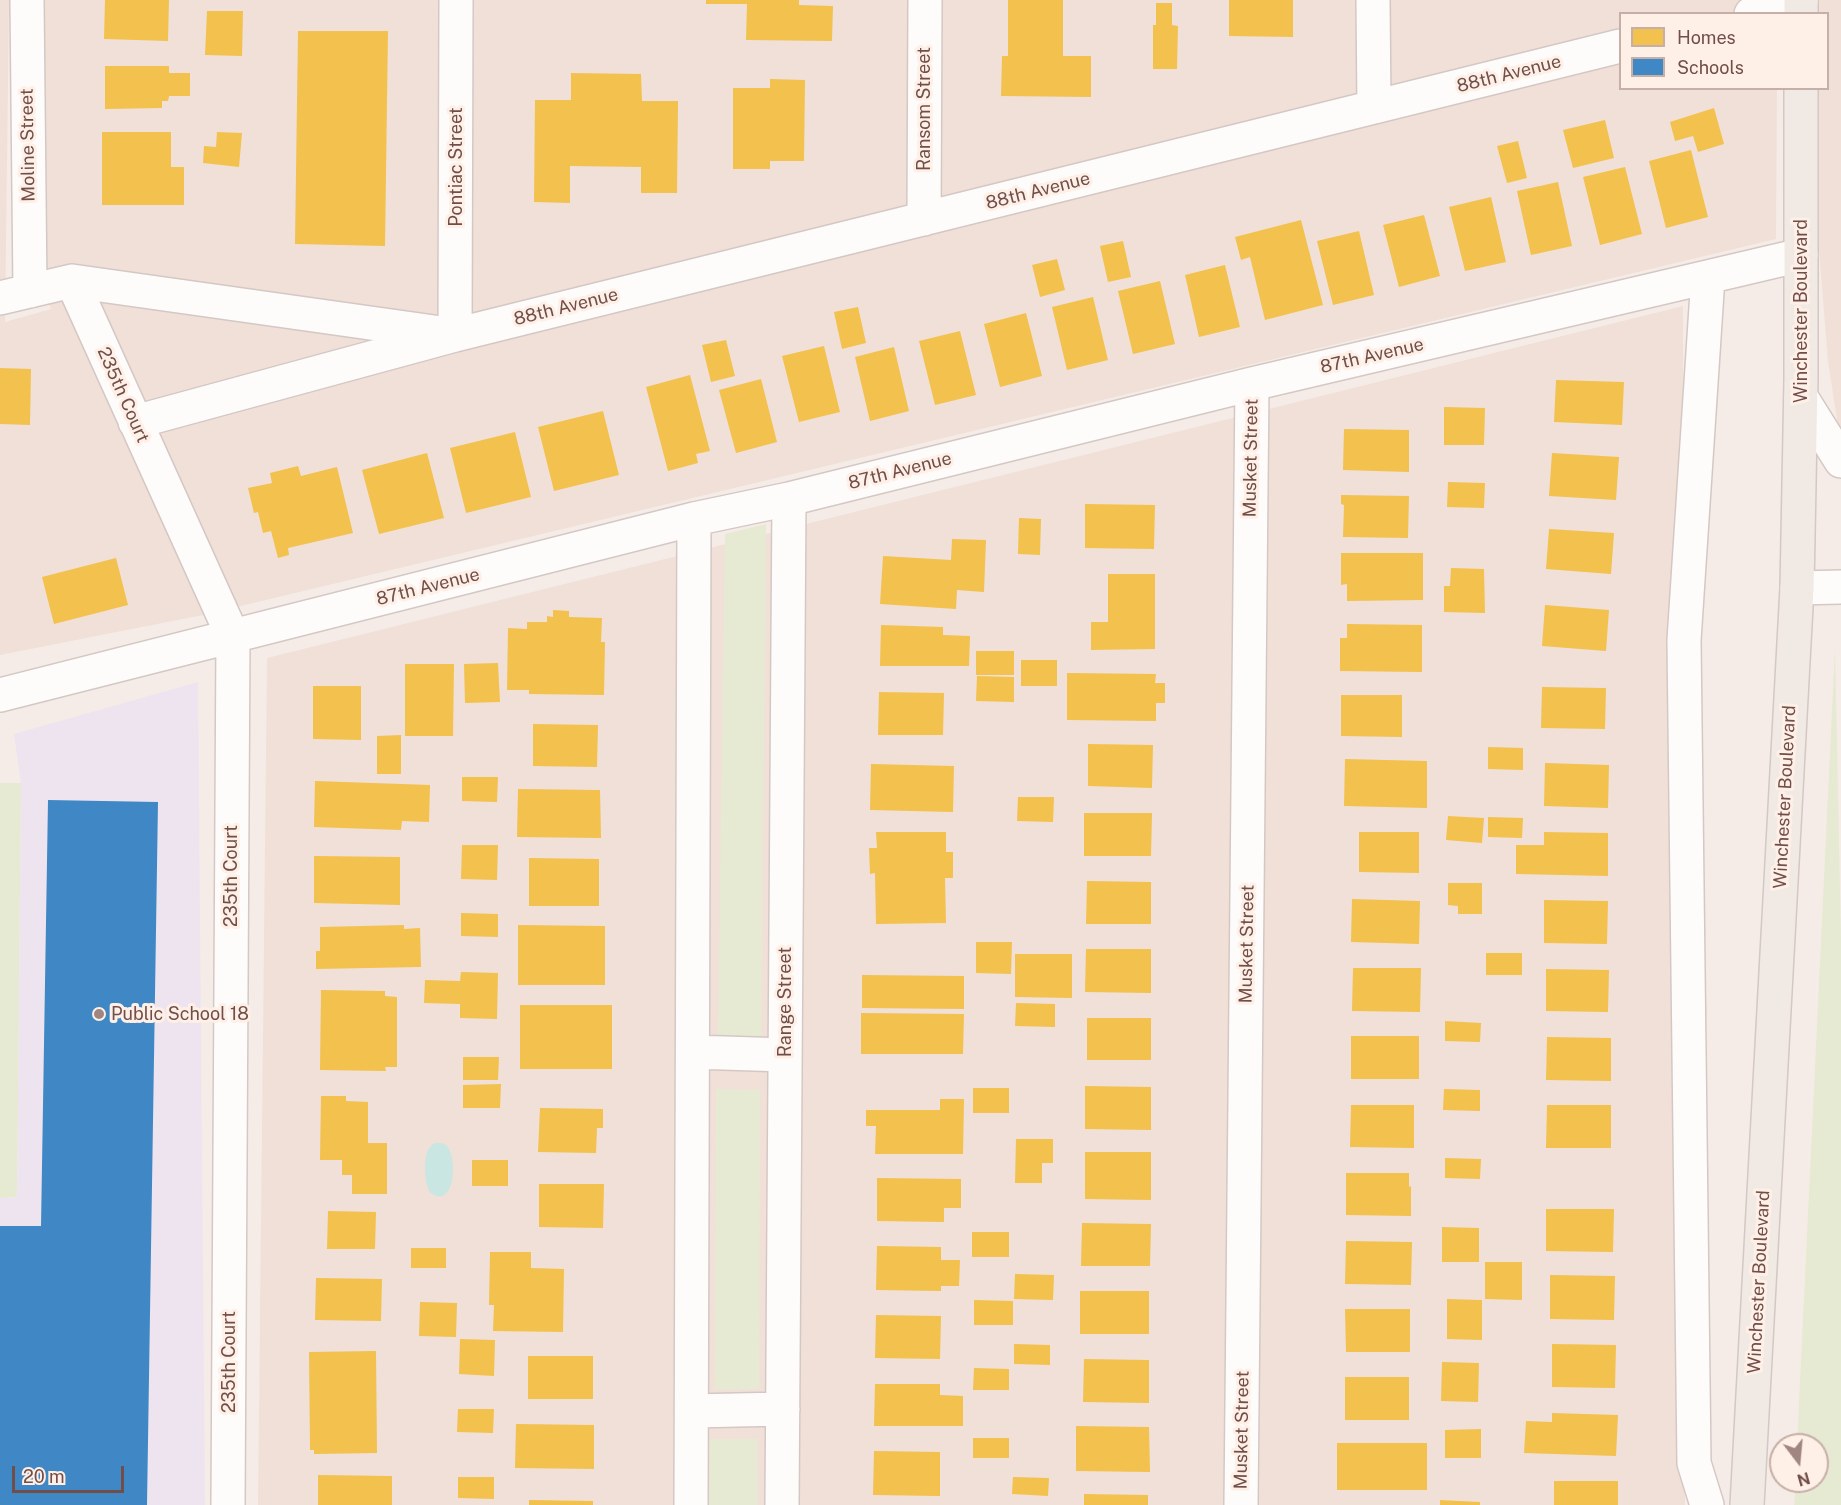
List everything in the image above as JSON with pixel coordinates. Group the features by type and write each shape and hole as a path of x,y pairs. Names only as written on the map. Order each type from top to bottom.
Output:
{"main road":[{"name":"Winchester Boulevard","path":"1747,1505 1797,588 1801,397 1801,90"}],"street":[{"name":"Moline Street","path":"15,294 27,0"},
{"name":"Pontiac Street","path":"454,335 456,0"},
{"name":"Ransom Street","path":"924,219 925,0"},
{"path":"1373,0 1374,108"},
{"path":"1762,12 1801,5"},
{"name":"88th Avenue","path":"135,422 454,335 1619,46"},
{"name":"87th Avenue","path":"0,695 694,519 789,499 1252,384 1801,255"},
{"path":"1707,1505 1694,1463 1684,640 1708,277"},
{"name":"88th Avenue","path":"15,294 72,281 454,335"},
{"name":"235th Court","path":"72,281 232,637 228,1505"},
{"name":"Musket Street","path":"1241,1505 1252,384"},
{"path":"1800,460 1839,455 1801,397"},
{"name":"Range Street","path":"782,1505 789,499"},
{"path":"691,1505 694,519"},
{"path":"1797,588 1841,587"},
{"path":"693,1052 785,1054"},
{"path":"692,1411 783,1409"}],"shaded area":[{"path":"0,0 9,0 5,322 51,309 38,272 39,0 1841,0 1841,446 1828,361 1814,189 1816,90 1829,90 1829,12 1619,12 1619,90 1777,90 1776,239 203,615 0,655"},
{"path":"1683,306 1685,1505 258,1505 267,658"},
{"path":"198,682 205,1505 0,1505 0,1198 17,1197 21,783 14,734"}],"green space":[{"path":"766,524 761,1038 718,1036 725,534"},
{"path":"1835,647 1841,939 1841,1505 1794,1505 1795,1493 1829,1493 1829,1433 1798,1433"},
{"path":"0,783 21,783 17,1197 0,1198"},
{"path":"716,1089 760,1090 759,1389 715,1389"},
{"path":"710,1439 757,1439 757,1505 709,1505"}],"water":[{"path":"434,1143 447,1146 452,1160 450,1188 446,1194 440,1196 429,1191 425,1173 426,1154"}],"building: Homes":[{"path":"105,0 169,0 168,41 104,39"},
{"path":"706,0 799,0 799,5 833,6 832,41 746,40 747,4 706,4"},
{"path":"1008,0 1063,0 1063,56 1091,56 1091,97 1001,96 1002,56 1008,56"},
{"path":"1229,0 1293,0 1293,37 1229,36"},
{"path":"1156,3 1172,3 1172,25 1178,26 1177,69 1153,69 1153,25 1156,25"},
{"path":"207,11 243,11 242,56 205,55"},
{"path":"298,31 388,31 385,246 295,244"},
{"path":"105,66 169,66 169,73 190,73 190,96 169,96 168,101 162,101 162,108 105,109"},
{"path":"571,73 641,74 642,101 678,101 677,193 641,193 641,167 570,166 570,203 534,202 535,100 571,100"},
{"path":"770,79 805,80 804,161 770,161 770,169 733,169 733,88 770,88"},
{"path":"1714,108 1724,144 1698,152 1693,136 1675,141 1670,122"},
{"path":"1605,120 1614,158 1573,168 1563,130"},
{"path":"102,132 171,132 171,167 184,167 184,205 102,205"},
{"path":"217,132 242,133 239,167 203,163 204,146 216,147"},
{"path":"1518,141 1527,178 1507,183 1497,146"},
{"path":"1691,150 1708,217 1666,228 1649,161"},
{"path":"1625,167 1642,234 1600,245 1583,177"},
{"path":"1558,182 1572,246 1531,255 1517,191"},
{"path":"1491,197 1506,262 1465,271 1449,207"},
{"path":"1424,215 1440,276 1399,287 1383,225"},
{"path":"1301,220 1323,305 1265,320 1250,257 1241,260 1235,237"},
{"path":"1359,231 1374,295 1333,305 1317,241"},
{"path":"1123,241 1131,277 1108,282 1100,246"},
{"path":"1057,259 1065,290 1040,297 1032,265"},
{"path":"1225,265 1240,327 1199,337 1185,275"},
{"path":"1160,281 1175,344 1133,354 1118,291"},
{"path":"1093,297 1108,360 1067,370 1052,307"},
{"path":"858,307 866,343 842,349 834,312"},
{"path":"1026,313 1042,376 1000,387 984,324"},
{"path":"960,331 976,395 935,405 919,341"},
{"path":"726,340 735,376 711,382 702,345"},
{"path":"824,346 840,412 799,422 782,356"},
{"path":"894,347 909,411 870,421 855,357"},
{"path":"0,368 31,369 30,425 0,424"},
{"path":"690,375 710,451 696,454 698,463 668,471 646,387"},
{"path":"761,379 777,442 736,453 719,390"},
{"path":"1556,380 1624,382 1622,425 1554,422"},
{"path":"1444,407 1485,408 1484,445 1444,445"},
{"path":"603,411 619,475 554,491 538,427"},
{"path":"1344,429 1409,430 1409,472 1343,470"},
{"path":"515,432 531,497 466,513 450,448"},
{"path":"427,453 444,518 379,534 362,470"},
{"path":"1552,453 1619,457 1616,500 1549,496"},
{"path":"298,466 301,476 337,467 353,533 288,548 289,555 278,558 271,531 263,533 258,512 254,513 248,488 272,483 270,473"},
{"path":"1448,482 1485,483 1484,508 1447,507"},
{"path":"1341,495 1409,496 1408,538 1343,537 1344,505 1341,504"},
{"path":"1085,504 1155,505 1154,549 1085,548"},
{"path":"1019,518 1041,519 1040,555 1018,554"},
{"path":"1549,529 1614,533 1611,574 1546,569"},
{"path":"952,539 986,540 984,592 957,590 956,609 880,604 883,556 951,560"},
{"path":"1341,553 1423,553 1423,600 1347,601 1347,584 1341,585"},
{"path":"116,558 128,605 54,624 42,577"},
{"path":"1451,568 1484,569 1485,613 1444,612 1444,586 1450,586"},
{"path":"1108,574 1155,574 1155,649 1091,650 1091,622 1108,622"},
{"path":"1545,605 1609,610 1606,651 1542,646"},
{"path":"553,610 569,611 569,617 602,618 601,642 605,642 604,695 529,694 529,690 507,690 508,628 527,629 527,622 547,622 547,616 553,617"},
{"path":"1347,624 1422,625 1422,672 1340,671 1340,638 1347,638"},
{"path":"881,625 943,627 943,635 970,636 969,666 880,666"},
{"path":"976,651 1014,651 1014,675 976,675"},
{"path":"1021,660 1057,660 1057,686 1021,686"},
{"path":"498,663 500,702 465,703 464,664"},
{"path":"405,664 454,664 453,736 405,736"},
{"path":"1067,673 1156,674 1155,683 1165,683 1165,703 1156,703 1156,721 1067,720"},
{"path":"977,676 1014,677 1014,702 976,701"},
{"path":"313,686 361,686 361,740 313,739"},
{"path":"1542,687 1606,688 1605,729 1541,728"},
{"path":"879,692 944,693 943,735 878,735"},
{"path":"1341,695 1402,695 1402,737 1341,736"},
{"path":"533,724 598,725 597,767 533,766"},
{"path":"401,735 401,774 377,774 377,736"},
{"path":"1088,744 1153,745 1152,788 1088,786"},
{"path":"1488,747 1523,748 1523,770 1488,769"},
{"path":"1345,759 1427,761 1427,808 1344,806"},
{"path":"1545,763 1609,765 1608,808 1544,806"},
{"path":"871,764 954,766 953,812 870,810"},
{"path":"462,777 498,777 497,802 462,801"},
{"path":"315,781 430,785 429,822 402,821 401,830 314,827"},
{"path":"518,789 600,790 601,838 517,837"},
{"path":"1018,797 1054,797 1053,822 1017,821"},
{"path":"1084,813 1152,813 1151,856 1084,856"},
{"path":"1448,816 1484,818 1482,843 1446,840"},
{"path":"1488,817 1523,818 1522,838 1488,837"},
{"path":"876,832 946,832 946,852 953,852 953,878 945,878 946,923 876,924 875,873 870,874 869,848 877,848"},
{"path":"1359,832 1419,832 1419,873 1359,872"},
{"path":"1544,832 1608,833 1608,876 1516,874 1516,845 1544,845"},
{"path":"462,845 498,845 497,880 461,879"},
{"path":"314,856 400,857 400,905 314,903"},
{"path":"529,858 599,859 599,906 529,906"},
{"path":"1087,881 1151,882 1151,924 1086,924"},
{"path":"1448,883 1482,883 1482,914 1458,914 1458,906 1448,905"},
{"path":"1352,899 1420,901 1419,944 1351,942"},
{"path":"1544,900 1608,901 1607,944 1544,943"},
{"path":"461,913 498,914 498,937 461,936"},
{"path":"404,925 404,929 420,928 421,967 316,969 316,951 320,951 320,927"},
{"path":"518,925 605,926 605,985 518,985"},
{"path":"976,942 1012,942 1011,974 976,973"},
{"path":"1086,949 1151,949 1151,993 1085,992"},
{"path":"1486,953 1522,953 1522,975 1486,975"},
{"path":"1015,954 1072,954 1072,998 1015,997"},
{"path":"1353,968 1421,968 1420,1012 1352,1011"},
{"path":"1546,969 1609,970 1608,1012 1546,1011"},
{"path":"461,972 498,973 497,1019 460,1018 460,1004 424,1003 425,980 460,981"},
{"path":"862,975 964,976 964,1009 862,1008"},
{"path":"321,990 385,991 385,996 397,997 397,1067 385,1067 386,1071 320,1070"},
{"path":"1016,1003 1055,1004 1055,1027 1015,1026"},
{"path":"520,1005 612,1005 612,1069 520,1069"},
{"path":"861,1013 964,1014 963,1054 861,1054"},
{"path":"1087,1018 1151,1018 1151,1060 1087,1060"},
{"path":"1445,1021 1481,1023 1480,1042 1445,1041"},
{"path":"1351,1036 1419,1036 1419,1079 1351,1079"},
{"path":"1547,1037 1611,1038 1611,1081 1546,1080"},
{"path":"463,1057 499,1057 498,1080 463,1080"},
{"path":"501,1084 500,1108 463,1108 463,1085"},
{"path":"1085,1086 1151,1087 1151,1130 1085,1129"},
{"path":"973,1088 1009,1088 1009,1113 973,1113"},
{"path":"1444,1089 1480,1090 1480,1111 1443,1110"},
{"path":"321,1096 346,1096 346,1101 368,1102 368,1143 387,1143 387,1194 352,1194 352,1175 342,1175 342,1160 320,1160"},
{"path":"940,1099 964,1099 963,1154 875,1154 876,1126 866,1126 866,1110 940,1110"},
{"path":"1351,1105 1414,1105 1414,1148 1350,1147"},
{"path":"1547,1105 1611,1105 1611,1148 1546,1148"},
{"path":"540,1108 603,1109 603,1128 597,1128 596,1153 538,1152"},
{"path":"1016,1139 1053,1139 1053,1163 1042,1163 1042,1183 1015,1183"},
{"path":"1085,1152 1151,1152 1151,1200 1085,1199"},
{"path":"1445,1158 1481,1159 1480,1179 1445,1178"},
{"path":"472,1160 508,1160 508,1186 472,1186"},
{"path":"1346,1173 1409,1173 1411,1216 1346,1215"},
{"path":"877,1178 961,1179 961,1208 944,1208 944,1222 877,1221"},
{"path":"539,1184 604,1184 603,1228 539,1227"},
{"path":"1546,1209 1614,1209 1613,1252 1546,1251"},
{"path":"328,1211 376,1212 375,1249 327,1249"},
{"path":"1082,1223 1151,1224 1150,1266 1081,1266"},
{"path":"1442,1227 1479,1228 1479,1262 1442,1262"},
{"path":"972,1232 1009,1232 1009,1257 972,1257"},
{"path":"1346,1241 1412,1242 1411,1285 1345,1284"},
{"path":"877,1246 941,1247 941,1260 960,1260 959,1286 941,1286 941,1291 876,1290"},
{"path":"411,1248 446,1248 446,1268 411,1268"},
{"path":"490,1252 531,1252 531,1268 564,1269 563,1332 493,1331 494,1305 489,1305"},
{"path":"1485,1262 1522,1262 1522,1300 1485,1299"},
{"path":"1015,1274 1054,1275 1053,1300 1014,1299"},
{"path":"1550,1275 1615,1276 1614,1320 1550,1319"},
{"path":"316,1278 382,1279 381,1321 315,1320"},
{"path":"1080,1291 1149,1291 1149,1334 1080,1334"},
{"path":"1447,1299 1482,1300 1482,1340 1447,1339"},
{"path":"974,1300 1013,1301 1013,1325 974,1325"},
{"path":"420,1302 457,1303 456,1337 419,1336"},
{"path":"1345,1309 1410,1309 1410,1352 1346,1352"},
{"path":"876,1315 941,1316 940,1359 875,1358"},
{"path":"460,1339 495,1340 494,1376 459,1374"},
{"path":"1014,1344 1050,1345 1050,1365 1014,1364"},
{"path":"1552,1344 1616,1345 1615,1388 1552,1387"},
{"path":"376,1351 377,1453 314,1454 314,1450 310,1450 309,1352"},
{"path":"528,1356 593,1356 593,1399 528,1399"},
{"path":"1084,1359 1149,1360 1149,1403 1083,1402"},
{"path":"1442,1362 1479,1363 1478,1402 1441,1401"},
{"path":"974,1368 1009,1369 1009,1390 973,1390"},
{"path":"1345,1377 1409,1377 1409,1420 1345,1420"},
{"path":"875,1384 940,1384 940,1395 963,1396 963,1426 874,1426"},
{"path":"458,1409 494,1409 493,1433 457,1432"},
{"path":"1552,1413 1618,1415 1616,1456 1524,1453 1526,1421 1552,1422"},
{"path":"516,1424 594,1425 594,1469 515,1468"},
{"path":"1076,1426 1149,1427 1150,1472 1076,1471"},
{"path":"1481,1429 1481,1458 1445,1458 1445,1430"},
{"path":"973,1438 1009,1438 1009,1458 973,1458"},
{"path":"1337,1443 1427,1443 1427,1490 1337,1490"},
{"path":"874,1451 940,1452 940,1496 873,1495"},
{"path":"318,1475 392,1476 392,1505 318,1505"},
{"path":"458,1477 494,1477 494,1499 458,1498"},
{"path":"1013,1477 1049,1478 1048,1496 1012,1494"},
{"path":"1554,1481 1618,1481 1618,1505 1554,1505"},
{"path":"1084,1494 1148,1495 1148,1505 1084,1505"},
{"path":"529,1500 593,1501 593,1505 529,1505"},
{"path":"1440,1500 1480,1502 1480,1505 1440,1505"}],"building: Schools":[{"name":"Public School 18","path":"48,800 158,802 147,1505 0,1505 0,1226 41,1226"}],"place":[{"name":"Public School 18","path":"99,1014"}]}
